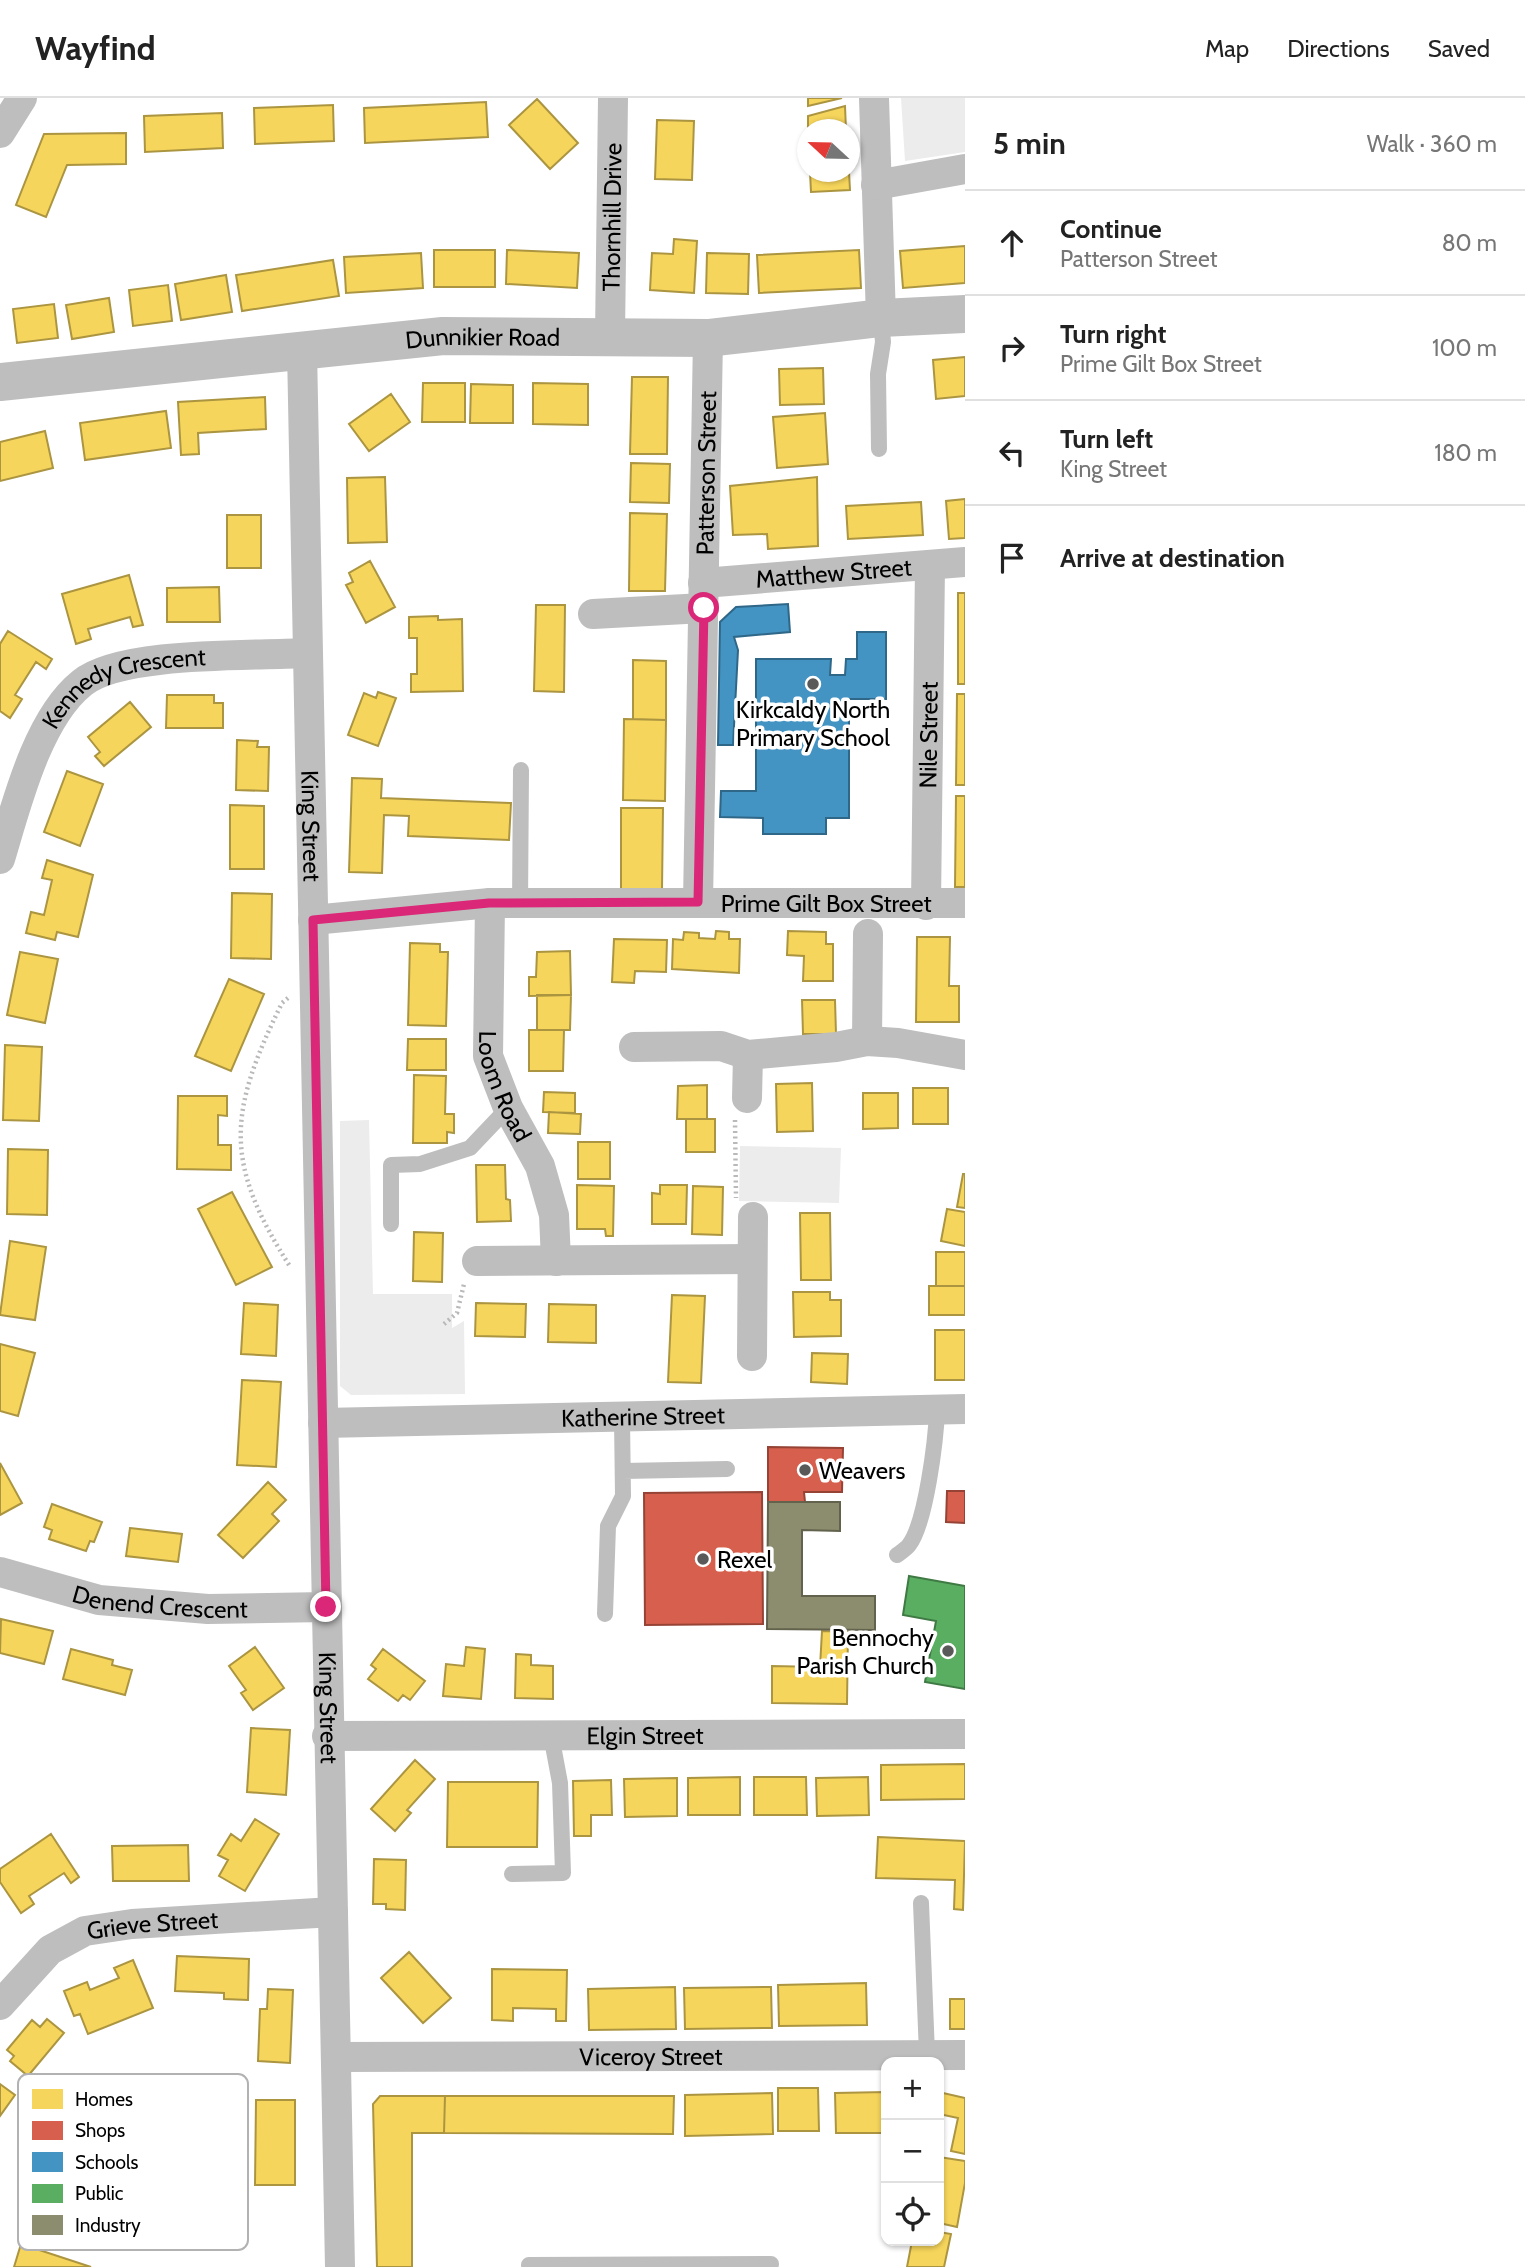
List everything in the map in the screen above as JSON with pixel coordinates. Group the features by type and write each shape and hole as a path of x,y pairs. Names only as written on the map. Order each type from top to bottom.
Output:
{"street":[{"path":"0,133 22,98"},
{"name":"Thornhill Drive","path":"610,336 612,98"},
{"path":"874,98 881,318"},
{"path":"876,185 965,169"},
{"name":"Dunnikier Road","path":"0,382 443,336 708,338 881,318 965,314"},
{"name":"Patterson Street","path":"698,902 708,338"},
{"name":"King Street","path":"302,349 327,1736 340,2267"},
{"name":"Matthew Street","path":"593,614 703,596 965,562"},
{"name":"Nile Street","path":"926,905 930,565"},
{"name":"Kennedy Crescent","path":"0,859 35,753 65,699 83,681 135,663 306,653"},
{"name":"Prime Gilt Box Street","path":"313,920 489,903 965,903"},
{"name":"Loom Road","path":"489,903 488,1056 508,1108 540,1166 554,1215 556,1261"},
{"path":"867,1041 868,934"},
{"path":"634,1047 721,1046 748,1055 836,1047 867,1041 898,1043 965,1055"},
{"path":"741,1103 748,1055"},
{"path":"745,1210 752,1259 752,1356"},
{"path":"471,1268 556,1261 752,1259"},
{"name":"Katherine Street","path":"323,1423 622,1419 951,1410"},
{"name":"Denend Crescent","path":"0,1572 99,1600 208,1609 326,1607"},
{"name":"Elgin Street","path":"327,1736 965,1734"},
{"name":"Grieve Street","path":"0,2005 50,1950 85,1931 132,1924 333,1912"},
{"name":"Viceroy Street","path":"335,2057 965,2055"}],"lane":[{"path":"878,449 878,374 883,342 881,318"},
{"path":"520,905 521,770"},
{"path":"391,1224 391,1165 420,1164 470,1148 508,1108"},
{"path":"897,1555 910,1544 921,1519 936,1431 951,1410"},
{"path":"605,1614 608,1526 623,1496 622,1419"},
{"path":"623,1471 727,1469"},
{"path":"512,1874 563,1873 560,1783 551,1735"},
{"path":"921,1903 927,2054"},
{"path":"529,2265 771,2264"}],"path":[{"path":"293,993 282,1003 258,1051 243,1096 239,1134 246,1179 272,1238 293,1271"},
{"path":"741,1103 745,1210"},
{"path":"444,1324 457,1313 471,1268"}],"shaded area":[{"path":"901,98 965,98 965,152 905,161"},
{"path":"369,1120 373,1294 452,1294 452,1328 464,1321 465,1394 351,1395 340,1386 340,1121"},
{"path":"740,1146 841,1148 839,1203 739,1201"}],"building: Homes":[{"path":"808,98 842,98 808,106"},
{"path":"537,99 578,143 550,169 509,125"},
{"path":"486,102 488,137 365,143 364,108"},
{"path":"333,105 334,141 255,144 254,108"},
{"path":"845,106 846,119 808,119 808,116"},
{"path":"222,113 223,148 145,152 144,116"},
{"path":"657,120 694,121 692,180 655,179"},
{"path":"126,133 126,164 67,165 46,217 16,205 44,134"},
{"path":"810,182 850,182 850,190 811,192"},
{"path":"674,239 697,241 694,293 650,290 652,253 673,254"},
{"path":"965,246 965,283 903,288 900,251"},
{"path":"434,250 495,250 495,287 434,287"},
{"path":"507,250 579,253 577,288 506,284"},
{"path":"859,250 861,288 759,293 757,255"},
{"path":"421,253 423,288 346,293 344,257"},
{"path":"707,253 749,254 748,294 706,293"},
{"path":"333,260 339,296 242,311 236,275"},
{"path":"226,275 232,312 181,320 175,284"},
{"path":"168,285 172,321 133,326 129,290"},
{"path":"109,298 114,332 72,339 66,305"},
{"path":"54,304 58,338 17,343 13,309"},
{"path":"965,357 965,396 936,399 933,360"},
{"path":"823,368 824,404 780,405 779,369"},
{"path":"632,377 668,377 667,454 630,454"},
{"path":"423,383 465,383 465,422 422,422"},
{"path":"533,383 588,384 588,425 533,424"},
{"path":"471,384 513,385 513,423 470,423"},
{"path":"391,394 410,422 369,451 349,424"},
{"path":"265,397 266,429 198,433 199,454 181,455 178,402"},
{"path":"166,411 171,448 85,460 80,423"},
{"path":"825,413 828,464 777,468 773,417"},
{"path":"45,431 53,468 0,481 0,442"},
{"path":"631,463 670,464 669,503 630,502"},
{"path":"385,477 387,542 348,543 347,478"},
{"path":"817,477 818,546 768,549 767,534 733,535 730,486"},
{"path":"965,499 965,538 949,539 946,501"},
{"path":"921,502 923,535 848,539 846,506"},
{"path":"630,513 667,514 665,591 629,591"},
{"path":"227,515 261,515 261,568 227,568"},
{"path":"370,561 395,607 366,623 346,585 353,582 349,573"},
{"path":"129,575 143,625 133,627 130,617 88,629 91,639 76,644 62,594"},
{"path":"219,587 220,622 167,622 167,588"},
{"path":"958,593 965,593 965,684 958,684"},
{"path":"536,605 565,605 564,692 534,691"},
{"path":"438,616 438,620 462,619 463,691 411,692 411,674 417,674 417,638 409,638 409,617"},
{"path":"8,631 52,659 46,669 36,662 15,695 22,699 10,718 0,711 0,644"},
{"path":"633,660 666,661 666,720 633,719"},
{"path":"378,692 396,698 378,746 348,735 364,693 376,698"},
{"path":"957,694 965,694 965,785 956,785"},
{"path":"167,695 214,695 214,703 223,703 223,728 166,728"},
{"path":"130,702 151,727 104,766 95,756 100,752 88,737"},
{"path":"624,719 666,720 665,801 623,800"},
{"path":"237,740 258,741 257,747 269,747 268,791 236,790"},
{"path":"67,771 103,784 80,846 44,832"},
{"path":"352,778 382,779 381,798 511,803 509,840 408,836 409,816 384,815 382,873 349,872"},
{"path":"956,796 965,796 965,887 955,887"},
{"path":"230,805 264,806 264,869 230,869"},
{"path":"621,808 663,808 662,890 621,890"},
{"path":"47,860 93,875 78,937 57,932 55,940 26,933 31,912 44,915 52,880 42,878"},
{"path":"232,893 272,894 271,959 231,958"},
{"path":"716,931 729,932 729,939 740,939 739,973 672,969 673,939 683,940 684,932 699,933 699,938 715,939"},
{"path":"788,931 826,932 826,944 833,944 833,981 803,981 804,956 787,955"},
{"path":"917,937 950,937 949,986 959,986 959,1022 916,1022"},
{"path":"614,939 667,940 666,972 635,971 634,983 612,982"},
{"path":"410,943 440,944 440,952 448,952 446,1026 408,1025"},
{"path":"570,951 571,995 529,996 529,977 536,977 537,952"},
{"path":"20,952 58,959 45,1023 7,1015"},
{"path":"229,979 264,994 231,1071 195,1056"},
{"path":"537,995 571,995 570,1030 537,1030"},
{"path":"802,1000 835,1000 836,1034 803,1034"},
{"path":"529,1030 564,1030 563,1071 529,1071"},
{"path":"408,1039 446,1039 446,1070 407,1070"},
{"path":"5,1045 42,1047 39,1121 3,1120"},
{"path":"414,1075 446,1076 445,1114 454,1114 454,1133 447,1132 447,1143 413,1143"},
{"path":"812,1083 813,1131 777,1132 776,1084"},
{"path":"707,1085 707,1119 677,1119 678,1086"},
{"path":"913,1088 948,1088 948,1124 913,1124"},
{"path":"544,1092 575,1093 575,1113 543,1112"},
{"path":"863,1093 898,1093 898,1128 863,1129"},
{"path":"178,1096 227,1096 227,1116 218,1115 218,1145 231,1145 231,1170 177,1169"},
{"path":"549,1112 581,1114 580,1134 548,1133"},
{"path":"686,1119 715,1119 715,1152 686,1152"},
{"path":"578,1142 610,1142 610,1179 578,1179"},
{"path":"8,1149 48,1150 47,1215 7,1214"},
{"path":"476,1165 505,1165 506,1199 510,1200 511,1221 477,1222"},
{"path":"965,1174 965,1208 957,1207"},
{"path":"577,1185 614,1186 613,1236 606,1236 605,1229 577,1229"},
{"path":"660,1185 687,1185 686,1224 652,1224 652,1193 660,1194"},
{"path":"693,1186 723,1187 722,1235 692,1234"},
{"path":"232,1192 272,1267 236,1285 198,1209"},
{"path":"947,1209 965,1212 965,1246 941,1241"},
{"path":"800,1213 830,1213 831,1280 801,1280"},
{"path":"414,1232 443,1233 442,1282 413,1281"},
{"path":"10,1241 46,1247 35,1320 0,1315"},
{"path":"936,1252 965,1252 965,1286 936,1286"},
{"path":"929,1286 965,1286 965,1315 929,1315"},
{"path":"793,1292 830,1292 830,1300 841,1300 841,1336 794,1337"},
{"path":"672,1295 705,1296 701,1383 668,1382"},
{"path":"244,1303 278,1305 276,1356 241,1354"},
{"path":"476,1303 526,1304 525,1337 475,1336"},
{"path":"549,1304 596,1305 596,1343 548,1342"},
{"path":"935,1330 965,1330 965,1380 935,1380"},
{"path":"0,1344 35,1353 18,1416 0,1411"},
{"path":"812,1353 848,1354 847,1384 811,1382"},
{"path":"242,1380 281,1382 276,1467 237,1465"},
{"path":"0,1463 22,1503 0,1515"},
{"path":"268,1482 286,1500 272,1514 279,1521 243,1558 218,1535"},
{"path":"52,1504 102,1522 94,1542 90,1541 86,1551 49,1539 52,1530 44,1527"},
{"path":"130,1528 182,1534 178,1562 126,1556"},
{"path":"1,1619 53,1631 44,1664 0,1653"},
{"path":"822,1631 848,1632 847,1704 772,1703 772,1666 820,1667"},
{"path":"255,1647 284,1688 253,1710 241,1693 246,1690 229,1666"},
{"path":"466,1647 485,1649 481,1699 443,1696 446,1664 464,1666"},
{"path":"71,1649 113,1660 112,1665 132,1670 125,1695 63,1679"},
{"path":"383,1649 425,1681 410,1700 403,1695 398,1701 368,1679 376,1669 371,1665"},
{"path":"516,1654 531,1655 531,1665 553,1666 553,1699 515,1698"},
{"path":"251,1728 290,1730 286,1795 247,1792"},
{"path":"415,1760 435,1779 407,1810 411,1813 395,1831 371,1809"},
{"path":"965,1764 965,1799 881,1800 881,1765"},
{"path":"740,1777 740,1815 688,1815 688,1778"},
{"path":"754,1777 806,1777 807,1815 754,1815"},
{"path":"868,1777 869,1815 817,1816 816,1778"},
{"path":"677,1778 677,1816 625,1817 624,1779"},
{"path":"611,1780 612,1815 591,1815 591,1836 574,1836 573,1781"},
{"path":"448,1782 538,1782 537,1847 447,1847"},
{"path":"255,1819 279,1834 245,1891 219,1876 228,1860 218,1855 231,1834 241,1841"},
{"path":"51,1834 79,1877 71,1883 64,1873 29,1896 34,1904 21,1913 0,1882 0,1869"},
{"path":"878,1837 965,1841 963,1910 954,1909 955,1880 876,1878"},
{"path":"188,1845 189,1881 113,1881 112,1846"},
{"path":"374,1859 406,1860 405,1910 386,1909 386,1904 373,1904"},
{"path":"409,1952 451,1998 423,2023 381,1978"},
{"path":"177,1956 249,1959 248,2000 224,1999 224,1993 175,1991"},
{"path":"133,1960 153,2008 88,2034 80,2014 74,2016 64,1991 87,1982 90,1990 119,1978 114,1968"},
{"path":"492,1969 567,1970 566,2021 556,2021 556,2009 513,2008 513,2021 492,2020"},
{"path":"866,1983 867,2025 779,2026 778,1985"},
{"path":"675,1987 676,2029 589,2030 588,1989"},
{"path":"771,1987 772,2028 685,2029 684,1988"},
{"path":"268,1989 293,1990 290,2063 258,2061 260,2009 267,2009"},
{"path":"950,1999 965,1999 965,2029 950,2029"},
{"path":"47,2019 64,2033 30,2074 26,2074 10,2061 14,2056 7,2050 32,2020 40,2027"},
{"path":"0,2084 15,2095 0,2116"},
{"path":"778,2088 818,2088 819,2131 778,2131"},
{"path":"881,2092 881,2133 836,2133 835,2093"},
{"path":"772,2093 773,2134 685,2136 685,2095"},
{"path":"944,2093 965,2098 965,2154 951,2151 958,2118 944,2115"},
{"path":"380,2096 445,2096 444,2133 412,2133 412,2267 377,2267 373,2104"},
{"path":"445,2096 674,2096 673,2134 444,2133"},
{"path":"256,2100 295,2100 295,2185 255,2185"},
{"path":"944,2158 965,2161 965,2183 957,2227 944,2224"},
{"path":"944,2233 951,2234 944,2267 907,2267 911,2246 944,2246"},
{"path":"19,2250 39,2250 91,2267 14,2267"}],"building: Shops":[{"name":"Weavers","path":"768,1447 843,1448 842,1492 804,1492 805,1502 768,1502"},
{"path":"947,1491 965,1491 965,1523 946,1522"},
{"path":"762,1492 763,1624 645,1625 644,1493"}],"building: Schools":[{"path":"788,604 790,632 734,637 738,650 733,745 718,745 720,622 736,607"},
{"path":"857,632 886,632 886,699 849,699 849,818 826,818 826,834 763,834 763,818 720,817 721,791 756,791 756,659 831,659 830,675 845,675 846,659 857,659"}],"building: Public":[{"name":"Bennochy Parish Church","path":"909,1576 965,1586 965,1689 925,1682 936,1621 903,1615"}],"building: Industry":[{"path":"768,1502 840,1502 840,1531 802,1530 802,1596 875,1596 875,1630 767,1629"}],"place":[{"name":"Kirkcaldy North Primary School","path":"813,684"},
{"name":"Weavers","path":"805,1470"},
{"name":"Rexel","path":"703,1559"},
{"name":"Bennochy Parish Church","path":"948,1651"}],"route":[{"path":"326,1607 313,920 489,903 520,905 698,902 704,608"}]}
